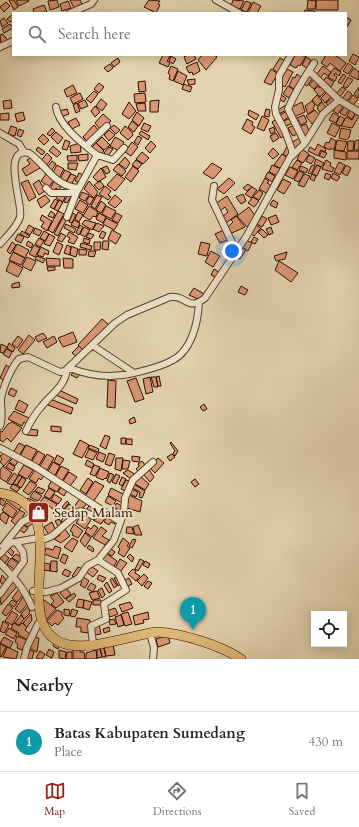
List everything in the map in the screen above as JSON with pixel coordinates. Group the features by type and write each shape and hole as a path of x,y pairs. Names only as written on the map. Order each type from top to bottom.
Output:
{"main road":[{"path":"0,493 9,495 21,502 36,522 38,538 32,607 38,624 48,636 61,643 80,646 150,633 165,632 214,646 241,659"}],"street":[{"path":"72,12 91,4 94,0"},
{"path":"216,0 237,12"},
{"path":"0,47 12,41"},
{"path":"0,426 2,420 2,391 19,359 28,357 60,372 69,368 115,323 127,316 170,297 178,298 190,304 199,302 205,298 250,230 289,159 292,150 276,114 275,107 279,90 279,76 290,56"},
{"path":"305,143 288,109 295,92 314,63"},
{"path":"309,71 339,100 359,112"},
{"path":"289,159 305,143 323,114 339,100"},
{"path":"56,106 57,112 65,127 97,155 113,160 124,148"},
{"path":"87,145 107,126"},
{"path":"0,133 19,144 24,152 34,156 55,179 78,190"},
{"path":"0,244 20,216 21,210 13,176 15,163 20,154 24,152"},
{"path":"67,217 78,190 97,155"},
{"path":"214,186 212,200 236,251"},
{"path":"46,188 51,193 69,193 78,190"},
{"path":"69,368 99,376 123,376 171,361 182,352 196,326 199,302"},
{"path":"92,345 134,373"},
{"path":"26,431 42,406 62,384 69,368"},
{"path":"0,448 34,466 120,521"},
{"path":"33,591 46,592 62,588 79,578 87,566 98,560 114,540 124,512 125,498 133,480 153,462"},
{"path":"0,554 10,543 38,538 45,540 52,536 81,511 94,516 99,508"},
{"path":"0,550 22,522 33,516"},
{"path":"0,594 24,561 25,557 16,542"},
{"path":"93,644 91,626 106,619 104,604 126,590 118,573 98,560"},
{"path":"0,563 24,588 32,607"},
{"path":"24,659 27,647 38,624"},
{"path":"150,633 154,648 153,659"}],"building":[{"path":"9,0 14,0 18,7 14,10"},
{"path":"16,0 28,0 29,1 19,6"},
{"path":"57,0 59,7 50,10 48,1"},
{"path":"70,0 80,0 82,4 74,8"},
{"path":"149,0 160,1 158,4 160,5 156,12 144,7"},
{"path":"233,0 244,1 240,9 231,6"},
{"path":"308,0 316,1 315,9 307,9"},
{"path":"316,0 338,0 338,10 316,10"},
{"path":"68,1 71,8 62,11 60,4"},
{"path":"246,1 251,3 247,12 241,10"},
{"path":"6,2 10,6 4,12 0,7"},
{"path":"253,2 261,6 258,12 248,12"},
{"path":"44,5 47,12 34,12 33,9"},
{"path":"305,10 315,11 315,12 304,12"},
{"path":"12,15 12,21 10,22 7,19"},
{"path":"4,18 8,23 2,27 0,21"},
{"path":"347,18 351,20 347,27"},
{"path":"10,24 12,27 12,29 4,33 2,29"},
{"path":"3,34 8,41 1,45 0,35"},
{"path":"353,54 359,57 355,65 349,61"},
{"path":"162,56 170,56 167,61 170,63 168,67 159,63"},
{"path":"171,56 176,59 173,64 169,61"},
{"path":"194,56 196,59 187,64 184,57"},
{"path":"201,56 217,57 206,70 198,60"},
{"path":"294,56 306,56 300,66 298,65 296,68 290,65"},
{"path":"325,56 336,56 346,63 340,71 330,63 327,67 321,63"},
{"path":"306,57 311,60 307,68 302,65"},
{"path":"118,58 120,62 114,67 111,63"},
{"path":"280,58 285,61 278,73 273,69"},
{"path":"197,62 200,71 193,75 192,72 189,73 186,67"},
{"path":"348,63 353,67 348,74 343,71"},
{"path":"110,64 113,68 108,72 104,68"},
{"path":"171,66 178,69 173,81 169,79 170,75 168,73"},
{"path":"323,66 331,72 328,76 324,73 320,79 316,75"},
{"path":"334,68 341,72 339,76 335,73 334,75 337,77 335,81 328,77"},
{"path":"354,68 359,72 358,80 349,75"},
{"path":"271,69 278,74 271,85 264,82"},
{"path":"287,69 293,72 285,87 279,84"},
{"path":"178,71 187,76 183,85 174,81"},
{"path":"297,74 302,78 296,90 289,86 293,77 295,78"},
{"path":"309,74 313,78 307,86 303,83"},
{"path":"343,74 346,76 341,84 338,82"},
{"path":"326,77 334,82 330,88 322,83"},
{"path":"348,77 353,80 347,88 343,86"},
{"path":"315,78 319,83 314,89 309,85"},
{"path":"195,79 195,84 189,85 187,80"},
{"path":"145,81 146,91 139,92 138,82"},
{"path":"99,83 104,87 99,93 94,89"},
{"path":"184,84 192,87 190,92 182,89"},
{"path":"73,85 77,93 67,97 64,90"},
{"path":"288,86 294,90 289,98 283,94"},
{"path":"318,86 320,88 322,86 327,90 320,97 314,90"},
{"path":"342,87 346,89 339,98 335,95"},
{"path":"359,87 359,98 354,94"},
{"path":"94,91 98,94 91,103 86,99"},
{"path":"328,91 332,96 325,103 321,98"},
{"path":"348,91 352,94 346,103 342,99"},
{"path":"80,93 83,99 73,104 70,98"},
{"path":"145,93 146,102 135,103 134,94"},
{"path":"281,95 286,98 284,102 279,99"},
{"path":"317,95 322,101 317,106 312,100"},
{"path":"353,95 358,99 352,107 347,104"},
{"path":"333,97 337,101 329,108 326,103"},
{"path":"101,99 107,104 102,111 96,106"},
{"path":"11,100 12,108 4,109 3,101"},
{"path":"85,100 88,106 81,109 78,103"},
{"path":"159,100 158,112 150,112 150,101"},
{"path":"312,101 315,105 313,108 314,110 308,114 305,106"},
{"path":"129,102 136,111 129,119 122,114"},
{"path":"302,102 305,112 294,117 290,108"},
{"path":"322,102 327,109 321,114 317,108"},
{"path":"339,102 344,105 338,114 333,111"},
{"path":"77,103 80,111 76,113 73,105"},
{"path":"145,103 146,111 138,111 136,104"},
{"path":"286,105 288,109 279,114 278,110"},
{"path":"95,106 100,112 95,117 91,111"},
{"path":"345,106 350,108 345,116 340,113"},
{"path":"67,109 69,114 61,117 59,111"},
{"path":"266,109 270,110 269,117 264,116"},
{"path":"351,109 356,112 352,119 347,116"},
{"path":"249,110 259,115 256,120 248,115"},
{"path":"315,110 319,115 317,120 312,124 306,116"},
{"path":"287,111 290,116 283,121 280,115"},
{"path":"23,112 25,120 17,122 15,114"},
{"path":"137,112 144,118 139,126 132,120"},
{"path":"9,113 9,120 0,120 0,114"},
{"path":"333,113 339,116 336,123 329,120"},
{"path":"356,113 359,116 352,128 341,126 346,117 352,120"},
{"path":"103,114 111,121 101,130 95,123"},
{"path":"304,115 307,122 301,125 297,118"},
{"path":"262,116 269,120 264,131 257,128"},
{"path":"340,116 345,119 341,126 336,124"},
{"path":"76,118 80,125 72,129 68,122"},
{"path":"291,118 293,123 286,126 283,121"},
{"path":"247,119 253,122 252,125 255,127 251,134 242,129"},
{"path":"277,119 285,136 281,138 272,122"},
{"path":"132,121 138,126 134,132 128,127"},
{"path":"144,123 151,126 148,132 141,129"},
{"path":"332,123 340,127 335,137 327,133"},
{"path":"306,124 310,133 305,138 299,127"},
{"path":"94,125 100,132 88,142 83,137"},
{"path":"114,125 120,130 116,134 110,128"},
{"path":"294,125 299,133 293,136 288,128"},
{"path":"11,126 17,128 15,136 8,134"},
{"path":"125,126 132,132 133,135 128,140 120,133"},
{"path":"274,127 275,132 271,134 269,129"},
{"path":"52,128 55,131 50,136 47,134"},
{"path":"341,128 351,130 349,138 346,140 339,138"},
{"path":"19,129 24,131 21,137 17,135"},
{"path":"109,130 115,135 109,141 104,135"},
{"path":"141,131 150,136 148,140 139,134"},
{"path":"56,132 63,138 58,144 51,137"},
{"path":"276,133 279,138 273,142 270,136"},
{"path":"43,134 49,140 44,145 38,139"},
{"path":"138,136 142,138 138,145 134,142"},
{"path":"102,137 110,145 104,150 96,143"},
{"path":"115,137 124,142 119,151 110,146"},
{"path":"299,138 302,145 294,150 291,143"},
{"path":"331,138 336,141 334,150 324,147 326,142 329,143"},
{"path":"65,140 70,142 67,150 62,149"},
{"path":"337,140 347,142 344,151 335,150"},
{"path":"359,140 359,150 354,150 355,141"},
{"path":"151,141 156,146 150,153 145,148"},
{"path":"348,141 354,141 353,151 347,150"},
{"path":"132,142 138,147 131,156 125,152"},
{"path":"80,143 81,152 71,153 70,146"},
{"path":"96,143 104,151 100,155 91,148"},
{"path":"318,144 326,149 325,152 321,150 318,156 308,151 310,147 315,150"},
{"path":"53,146 61,153 57,157 49,151"},
{"path":"38,147 45,152 42,155 36,150"},
{"path":"109,147 113,149 108,156 104,153"},
{"path":"287,147 291,152 288,157 283,154"},
{"path":"273,148 279,154 273,159 268,154"},
{"path":"302,149 309,154 303,163 297,159"},
{"path":"334,150 346,152 346,160 334,158"},
{"path":"322,151 327,153 324,158 319,156"},
{"path":"347,151 359,151 359,159 347,159"},
{"path":"142,152 149,158 143,164 136,159"},
{"path":"47,153 52,158 46,166 40,162"},
{"path":"88,154 88,160 79,161 78,155"},
{"path":"282,154 288,158 282,169 274,165"},
{"path":"77,155 77,161 68,161 67,156"},
{"path":"309,155 315,158 311,164 306,161"},
{"path":"32,157 40,168 26,176 22,169 30,164 27,160"},
{"path":"125,157 130,163 126,169 119,164"},
{"path":"316,159 324,163 321,167 314,164"},
{"path":"136,160 142,164 138,169 132,165"},
{"path":"297,160 302,163 297,170 292,167"},
{"path":"326,160 331,163 330,166 334,168 332,172 322,169"},
{"path":"52,161 56,164 51,171 47,168"},
{"path":"339,162 345,165 340,175 334,172"},
{"path":"68,163 78,163 76,170 68,169"},
{"path":"212,163 222,169 213,179 203,173"},
{"path":"118,164 126,171 122,176 113,170"},
{"path":"57,165 64,169 59,178 52,174"},
{"path":"272,165 281,169 278,176 269,172"},
{"path":"312,165 315,166 311,174 308,173"},
{"path":"317,165 321,167 317,176 312,174"},
{"path":"346,165 351,168 347,176 342,173"},
{"path":"107,166 110,172 106,174 102,168"},
{"path":"133,166 139,171 131,182 125,177"},
{"path":"301,166 308,169 306,173 299,170"},
{"path":"290,167 298,171 293,179 285,175"},
{"path":"101,168 106,177 98,182 93,177"},
{"path":"65,170 71,173 66,182 60,179"},
{"path":"299,171 304,173 299,182 294,180"},
{"path":"268,172 275,176 272,182 265,177"},
{"path":"79,173 84,175 79,183 75,181"},
{"path":"326,173 331,175 329,180 324,178"},
{"path":"333,173 340,177 337,181 331,178"},
{"path":"46,174 54,180 49,187 41,181"},
{"path":"71,174 76,176 71,185 66,182"},
{"path":"117,174 125,179 115,191 107,185"},
{"path":"304,174 310,176 304,187 298,185"},
{"path":"312,174 316,176 314,181 310,179"},
{"path":"229,178 235,183 224,194 217,189"},
{"path":"265,178 269,181 267,183 273,186 268,194 259,189"},
{"path":"283,179 291,183 284,194 277,190"},
{"path":"28,180 36,197 29,201 21,183"},
{"path":"39,180 45,191 39,195 33,184"},
{"path":"54,181 62,185 59,190 56,188 54,192 50,189"},
{"path":"89,181 98,192 94,198 84,189"},
{"path":"100,181 104,186 99,190 94,185"},
{"path":"248,184 252,187 247,191 243,188"},
{"path":"105,186 111,191 108,195 111,197 108,200 99,194"},
{"path":"252,187 257,190 251,198 245,194"},
{"path":"259,190 263,193 259,200 253,197"},
{"path":"82,192 89,195 85,201 79,198"},
{"path":"59,193 65,197 63,202 56,198"},
{"path":"68,194 72,195 67,203 64,202"},
{"path":"243,194 246,201 241,204 236,197"},
{"path":"45,195 50,201 41,208 37,200"},
{"path":"97,195 102,197 95,209 91,206"},
{"path":"115,195 122,201 115,208 108,203"},
{"path":"89,196 94,198 90,205 86,202"},
{"path":"227,196 238,214 226,223 222,217 228,212 225,207 220,211 215,204"},
{"path":"253,197 259,201 254,207 248,203"},
{"path":"55,199 58,201 54,209 50,207"},
{"path":"59,200 63,202 58,211 54,209"},
{"path":"80,200 88,205 83,213 75,209"},
{"path":"273,200 278,203 276,208 270,205"},
{"path":"101,201 106,205 101,213 96,210"},
{"path":"89,206 98,212 96,217 93,216 90,220 83,216"},
{"path":"106,206 116,211 111,219 102,214"},
{"path":"249,207 256,217 251,222 253,223 249,229 237,216"},
{"path":"51,211 55,214 53,218 48,216"},
{"path":"58,211 64,214 53,233 48,230"},
{"path":"78,212 83,215 79,222 75,219"},
{"path":"73,213 76,215 72,223 69,222"},
{"path":"99,213 106,217 103,223 96,219"},
{"path":"116,213 122,216 118,223 112,220"},
{"path":"42,215 52,221 47,231 41,227 44,222 40,220"},
{"path":"276,215 279,222 271,225 268,218"},
{"path":"236,216 245,227 232,233 227,228 233,222 231,220"},
{"path":"262,216 267,219 262,227 257,224"},
{"path":"63,217 67,219 58,236 54,234"},
{"path":"106,218 118,224 114,230 103,224"},
{"path":"74,220 80,223 78,228 71,225"},
{"path":"85,220 96,223 92,230 82,224"},
{"path":"97,223 104,226 99,232 93,229"},
{"path":"66,224 76,229 74,233 64,228"},
{"path":"29,225 34,228 30,235 25,232"},
{"path":"80,225 83,227 79,235 76,233"},
{"path":"256,225 261,228 254,236 250,233"},
{"path":"84,227 90,230 85,237 80,234"},
{"path":"271,227 273,233 269,235 266,229"},
{"path":"35,228 42,231 39,236 33,233"},
{"path":"262,229 268,235 264,238 258,232"},
{"path":"112,230 121,235 116,244 108,239"},
{"path":"224,230 228,240 220,243 215,234"},
{"path":"22,231 30,236 28,238 20,234"},
{"path":"44,231 49,234 45,241 40,238"},
{"path":"102,231 106,233 103,239 99,237"},
{"path":"69,232 78,237 74,244 68,242 70,238 67,236"},
{"path":"61,233 66,236 62,242 57,240"},
{"path":"89,233 94,235 91,239 86,237"},
{"path":"18,234 24,237 21,243 15,240"},
{"path":"49,234 55,237 50,246 44,244"},
{"path":"254,237 258,239 255,244 251,242"},
{"path":"39,238 44,241 40,247 35,244"},
{"path":"84,238 90,240 89,244 83,242"},
{"path":"246,240 252,243 248,251 242,247"},
{"path":"28,241 33,244 31,248 26,245"},
{"path":"103,241 109,241 108,250 102,249"},
{"path":"12,242 16,245 10,254 7,251"},
{"path":"57,242 63,245 59,255 53,252"},
{"path":"94,242 101,242 100,250 94,250"},
{"path":"201,242 210,244 207,256 198,254"},
{"path":"81,243 92,246 91,250 80,247"},
{"path":"17,244 29,250 25,258 13,252"},
{"path":"34,245 40,248 35,257 29,254"},
{"path":"67,245 71,247 70,255 64,253"},
{"path":"71,246 78,249 76,257 70,255"},
{"path":"41,247 49,251 48,255 45,253 43,257 37,255"},
{"path":"242,247 246,250 240,259 236,257"},
{"path":"79,249 87,250 86,255 79,255"},
{"path":"89,251 96,251 94,257 88,256"},
{"path":"211,251 220,256 213,267 205,262"},
{"path":"13,252 25,258 21,265 9,260"},
{"path":"287,252 285,259 276,261 274,256"},
{"path":"37,256 45,259 43,263 35,259"},
{"path":"27,257 36,261 31,271 22,266"},
{"path":"46,258 60,259 60,266 47,266"},
{"path":"63,258 73,259 73,268 64,268"},
{"path":"10,261 23,268 18,277 6,271"},
{"path":"279,261 298,273 291,282 275,270"},
{"path":"47,267 55,267 55,270 48,271"},
{"path":"214,269 220,273 217,278 211,275"},
{"path":"19,282 20,287 12,288 12,284"},
{"path":"241,286 248,290 245,295 238,292"},
{"path":"194,288 204,294 200,300 189,295"},
{"path":"102,319 109,325 83,350 78,345"},
{"path":"73,332 77,342 63,347 58,338"},
{"path":"43,333 47,338 38,342 35,337"},
{"path":"29,335 35,340 23,354 18,350"},
{"path":"18,336 23,340 17,348 12,344"},
{"path":"54,336 57,342 47,348 43,342"},
{"path":"9,343 15,348 13,352 7,348"},
{"path":"1,344 7,347 3,353 0,352"},
{"path":"79,346 83,350 77,357 72,353"},
{"path":"7,349 12,352 9,358 3,354"},
{"path":"6,365 12,369 6,381 0,378"},
{"path":"74,371 80,374 77,378 71,375"},
{"path":"159,376 161,386 158,386 156,377"},
{"path":"150,377 153,392 146,394 143,379"},
{"path":"151,377 156,377 158,387 154,387"},
{"path":"136,378 144,399 135,402 127,381"},
{"path":"108,380 116,381 115,408 107,407"},
{"path":"11,388 17,391 14,397 8,394"},
{"path":"59,390 78,399 76,404 56,395"},
{"path":"50,399 73,408 71,414 48,405"},
{"path":"19,400 28,405 24,413 15,409"},
{"path":"204,404 207,409 203,411 200,407"},
{"path":"14,411 31,419 28,425 24,422 22,426 8,419"},
{"path":"134,417 136,422 130,424 129,420"},
{"path":"12,422 22,428 11,442 7,438 3,442 0,440 0,431 2,432 8,424"},
{"path":"51,426 61,427 61,432 51,431"},
{"path":"28,429 38,430 37,436 27,435"},
{"path":"105,435 110,437 106,449 100,446"},
{"path":"121,438 126,438 126,444 121,444"},
{"path":"126,439 132,439 132,445 126,444"},
{"path":"80,440 89,445 82,458 73,454"},
{"path":"171,442 178,451 175,456 173,453 175,451 170,443"},
{"path":"19,443 25,446 19,456 13,453"},
{"path":"26,445 37,450 31,461 20,456"},
{"path":"90,445 99,449 98,452 88,448"},
{"path":"89,449 97,453 93,460 85,457"},
{"path":"38,451 45,455 38,467 31,463"},
{"path":"5,452 8,456 13,456 4,466 0,462 2,459 0,456"},
{"path":"99,452 106,455 103,462 96,459"},
{"path":"109,453 115,455 111,466 105,464"},
{"path":"47,454 54,458 46,472 39,468"},
{"path":"172,454 175,457 170,461 167,457"},
{"path":"57,455 64,459 60,465 54,462"},
{"path":"132,456 140,457 139,462 132,461"},
{"path":"14,457 19,460 15,466 9,462"},
{"path":"116,458 123,458 121,471 115,469"},
{"path":"158,458 164,463 155,473 149,467"},
{"path":"87,460 94,464 92,468 85,465"},
{"path":"123,460 130,461 128,469 122,469"},
{"path":"142,461 146,466 139,472 136,469 139,466 138,464"},
{"path":"53,462 60,466 54,477 47,473"},
{"path":"9,463 15,467 13,471 6,467"},
{"path":"24,465 33,470 27,479 18,474"},
{"path":"94,465 100,467 95,476 90,474"},
{"path":"3,466 12,473 6,482 0,478 0,470"},
{"path":"61,466 69,470 62,481 55,477"},
{"path":"36,468 45,474 41,480 39,478 36,483 29,479"},
{"path":"100,468 109,472 106,479 105,478 103,480 96,477"},
{"path":"148,468 154,477 150,482 142,473"},
{"path":"128,470 136,475 132,480 123,473"},
{"path":"69,472 77,477 70,486 63,481"},
{"path":"14,473 18,476 12,485 7,483"},
{"path":"110,473 114,475 110,483 107,481"},
{"path":"116,474 120,476 116,484 112,482"},
{"path":"19,475 22,477 17,485 13,484"},
{"path":"139,475 149,484 145,490 132,482"},
{"path":"22,477 26,480 21,488 17,485"},
{"path":"122,477 126,479 122,486 119,484"},
{"path":"53,478 62,484 57,492 48,487"},
{"path":"88,478 93,482 86,494 80,490"},
{"path":"195,479 199,484 195,487 191,482"},
{"path":"126,480 131,482 127,492 121,489"},
{"path":"30,481 37,485 29,495 23,491"},
{"path":"95,481 104,486 93,502 85,496"},
{"path":"132,483 145,491 142,498 139,497 140,492 131,487"},
{"path":"13,484 20,488 17,492 10,488"},
{"path":"63,484 69,487 64,496 58,492"},
{"path":"38,487 45,490 42,494 35,491"},
{"path":"49,488 55,492 50,499 44,496"},
{"path":"111,488 125,495 122,503 108,495"},
{"path":"132,489 138,492 136,497 130,494"},
{"path":"34,491 42,496 38,501 30,497"},
{"path":"54,494 62,499 58,504 51,500"},
{"path":"129,495 142,501 140,512 127,508"},
{"path":"108,496 116,501 113,506 105,502"},
{"path":"8,497 22,506 19,510 6,500"},
{"path":"44,497 57,504 54,510 49,506 45,511 37,506"},
{"path":"81,497 88,502 80,512 74,507"},
{"path":"0,498 6,502 3,506 0,504"},
{"path":"28,498 38,503 35,507 27,499"},
{"path":"67,501 69,503 64,509 62,507"},
{"path":"7,503 17,511 12,518 2,510"},
{"path":"91,503 98,508 94,515 86,510"},
{"path":"117,503 123,507 121,511 114,507"},
{"path":"69,504 72,506 68,512 64,510"},
{"path":"58,508 64,512 60,518 53,513"},
{"path":"72,508 76,511 71,516 68,514"},
{"path":"114,508 122,513 118,519 111,514"},
{"path":"99,509 108,514 101,524 93,520"},
{"path":"20,510 25,513 17,526 11,521"},
{"path":"3,512 9,516 6,524 0,519 0,515"},
{"path":"66,514 71,517 66,524 61,521"},
{"path":"87,515 92,518 85,529 76,523 79,518 83,520"},
{"path":"108,515 117,520 115,524 111,522 109,525 104,522"},
{"path":"32,519 34,522 28,527 22,523"},
{"path":"59,519 63,526 59,528 55,521"},
{"path":"52,522 56,531 49,535 44,527"},
{"path":"22,524 28,528 24,533 18,529"},
{"path":"74,524 83,531 78,538 72,535 73,533 70,531"},
{"path":"94,525 98,528 92,537 85,532 88,527 91,529"},
{"path":"138,525 142,535 135,535 133,527"},
{"path":"101,527 107,531 102,536 109,540 105,545 93,538"},
{"path":"127,527 132,527 134,534 126,533"},
{"path":"65,529 70,536 61,543 54,539 60,535 59,532"},
{"path":"85,533 91,538 85,547 80,541"},
{"path":"72,538 78,541 72,552 64,547"},
{"path":"123,538 129,543 127,546 130,548 124,557 118,553 120,549 118,547"},
{"path":"133,539 136,540 132,548 129,546"},
{"path":"89,545 94,549 93,552 87,548"},
{"path":"8,546 14,552 12,556 6,550"},
{"path":"55,546 61,548 58,559 44,554 46,548 53,550"},
{"path":"110,548 115,552 112,556 107,553"},
{"path":"3,553 9,558 5,563 0,559"},
{"path":"106,553 117,561 113,568 101,560"},
{"path":"16,554 23,558 19,562 12,558"},
{"path":"63,554 68,556 65,564 60,561"},
{"path":"130,554 134,558 132,562 127,557"},
{"path":"11,558 19,564 14,569 7,564"},
{"path":"120,559 127,563 121,571 115,568"},
{"path":"140,559 144,561 138,571 135,569"},
{"path":"51,561 57,561 57,572 50,571"},
{"path":"145,561 150,564 148,568 143,565"},
{"path":"44,563 50,564 50,571 44,570"},
{"path":"91,566 98,571 93,577 85,571"},
{"path":"78,567 83,569 77,578 72,576"},
{"path":"65,569 71,572 68,577 62,574"},
{"path":"133,569 136,571 135,573 140,576 136,581 128,574"},
{"path":"144,574 148,578 142,586 137,581"},
{"path":"2,575 8,582 5,586 0,582"},
{"path":"99,575 106,578 103,582 97,579"},
{"path":"82,576 89,581 85,588 80,585 82,582 79,580"},
{"path":"118,576 122,583 118,586 114,578"},
{"path":"112,578 117,586 114,588 110,580"},
{"path":"129,578 132,584 126,587 123,581"},
{"path":"14,580 19,584 1,605 0,598"},
{"path":"148,581 152,583 148,589 144,586"},
{"path":"107,582 112,591 109,593 104,585"},
{"path":"91,583 96,586 93,592 87,589"},
{"path":"66,588 71,594 65,599 60,593"},
{"path":"102,588 105,595 102,598 98,590"},
{"path":"19,589 24,594 17,602 12,598"},
{"path":"97,591 100,598 92,600 89,593"},
{"path":"57,593 64,602 56,608 51,604 54,601 50,596"},
{"path":"74,593 76,596 69,602 66,599"},
{"path":"25,594 28,603 20,613 15,609"},
{"path":"78,599 84,600 83,608 76,607"},
{"path":"12,600 17,603 14,607 9,603"},
{"path":"44,600 56,609 47,619 42,614 45,610 39,608"},
{"path":"84,600 92,602 89,610 83,608"},
{"path":"93,600 101,600 101,605 93,605"},
{"path":"130,602 133,608 122,612 119,605"},
{"path":"8,604 13,608 6,616 2,613"},
{"path":"28,606 30,613 24,619 21,614"},
{"path":"115,608 118,614 110,617 107,611"},
{"path":"64,609 70,610 69,616 64,615"},
{"path":"72,609 78,611 75,617 70,616"},
{"path":"57,610 62,612 62,616 64,618 58,625 55,623 52,626 47,621"},
{"path":"12,611 18,615 12,625 5,621"},
{"path":"128,612 132,624 125,626 121,614"},
{"path":"148,612 149,619 143,620 144,623 135,625 133,616"},
{"path":"31,614 32,620 27,627 23,623"},
{"path":"21,615 24,619 19,625 15,623"},
{"path":"121,615 124,625 118,627 115,617"},
{"path":"77,618 90,620 89,633 81,632 81,627 76,627"},
{"path":"114,619 116,624 110,625 109,620"},
{"path":"3,621 9,625 4,633 0,631"},
{"path":"14,623 19,626 22,623 27,627 25,630 31,635 28,640 18,635 19,633 11,628"},
{"path":"99,624 101,634 95,635 93,625"},
{"path":"109,627 110,631 104,633 103,629"},
{"path":"9,628 17,633 14,639 5,634"},
{"path":"168,635 170,643 158,647 156,639"},
{"path":"17,636 27,640 22,650 17,648 18,644 15,642"},
{"path":"4,637 13,642 10,648 0,643"},
{"path":"33,637 39,638 37,652 29,648"},
{"path":"55,641 60,644 58,649 53,646"},
{"path":"0,644 6,647 1,657 0,656"},
{"path":"113,644 115,655 106,656 104,646"},
{"path":"103,646 106,657 102,657 100,647"},
{"path":"7,647 18,652 16,659 3,657"},
{"path":"27,649 34,652 32,659 27,659"},
{"path":"49,649 54,652 52,658 46,655"},
{"path":"73,649 80,649 80,652 84,652 85,659 73,659"},
{"path":"97,649 100,649 102,657 97,658"},
{"path":"59,650 66,652 65,659 59,658"},
{"path":"96,650 97,659 86,659 86,653"},
{"path":"40,651 45,654 42,659 36,658"},
{"path":"67,652 72,652 72,659 66,659"}],"place":[{"name":"Sedap Malam","path":"38,512"},
{"name":"Batas Kabupaten Sumedang","path":"193,630"}]}
